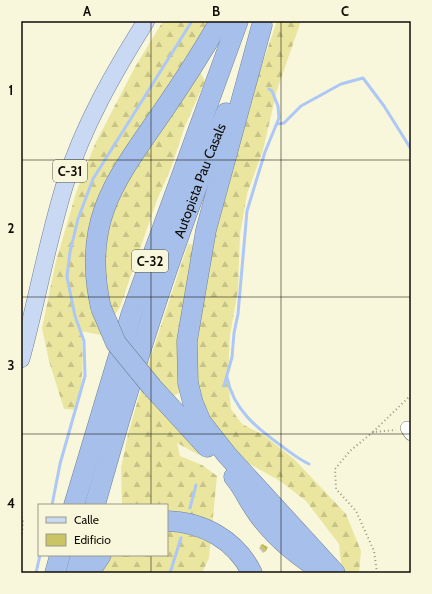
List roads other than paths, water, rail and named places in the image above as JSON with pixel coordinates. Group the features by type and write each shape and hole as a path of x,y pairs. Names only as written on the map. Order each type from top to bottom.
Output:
{"highway":[{"path":"220,21 200,55 129,159 107,198 99,222 95,244 94,269 101,308 116,343 152,387 238,481 256,511 307,563 324,573"},
{"name":"Autopista Pau Casals","path":"74,504 132,315 238,21"},
{"path":"263,23 206,230 187,341 188,383 193,403 201,422 227,455 335,573"},
{"name":"Autopista Pau Casals","path":"95,504 137,362 180,236 220,128 263,23"},
{"path":"168,522 180,522 214,533 224,539 236,549 252,573"},
{"path":"55,573 60,556"},
{"path":"76,573 81,556"},
{"path":"89,573 100,556"}],"main road":[{"name":"C-31","path":"21,359 47,248 65,183 76,153 107,88 146,21"}],"waterway":[{"path":"52,504 60,464 85,376 84,341 75,316 67,277 70,252 78,219 93,179 192,21"},
{"path":"277,124 284,123 301,106 341,84 363,78 384,106 411,149"},
{"path":"224,386 232,357 234,333 238,314 247,211 265,152 279,118 278,106 272,91 269,89"},
{"path":"227,377 230,389 235,399 248,418 274,440 309,464"},
{"path":"190,508 196,485"},
{"path":"170,573 181,538"},
{"path":"36,573 40,556"}]}
